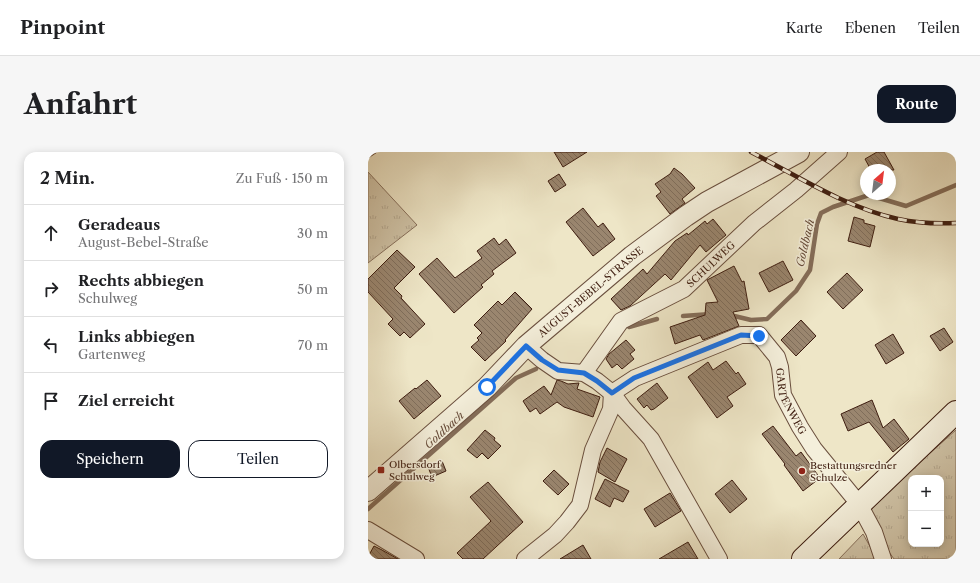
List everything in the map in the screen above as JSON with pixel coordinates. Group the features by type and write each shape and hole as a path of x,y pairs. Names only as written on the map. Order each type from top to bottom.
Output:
{"main road":[{"path":"803,559 956,412"}],"street":[{"name":"AUGUST-BEBEL-STRASSE","path":"368,491 487,387 526,346 632,256 707,202 799,152"},
{"name":"SCHULWEG","path":"584,373 621,321 684,289 754,223 796,190 839,152"},
{"name":"GARTENWEG","path":"612,393 634,378 741,335 759,336 777,357 780,367 783,394 800,427 814,449 859,504 874,532 883,559"},
{"path":"526,346 542,360 558,370 584,373 612,393 623,408 651,439 719,559"},
{"path":"525,559 555,535 580,504 593,450 611,409 612,393"},
{"path":"368,530 416,559"}],"green space":[{"path":"368,172 417,225 368,263"},
{"path":"956,430 956,559 894,559 875,532 866,510"},
{"path":"863,534 875,559 839,559"}],"building":[{"path":"554,152 587,152 563,167"},
{"path":"877,152 884,152 891,164 868,164 865,159"},
{"path":"674,168 695,188 682,199 685,203 670,214 656,196 661,192 655,184 670,174"},
{"path":"559,174 566,185 555,192 548,181"},
{"path":"583,208 598,227 603,223 615,239 593,256 566,222"},
{"path":"854,217 864,220 864,223 875,226 870,247 848,241"},
{"path":"713,219 726,235 706,252 700,245 671,280 665,274 630,306 621,310 611,299 643,269 647,274 675,241 687,233 688,235 705,221 707,224"},
{"path":"494,238 499,245 506,239 516,253 492,271 494,274 481,285 483,287 454,313 419,274 437,258 455,278 482,258 477,251"},
{"path":"397,250 415,267 394,288 402,296 401,298 425,324 410,338 404,332 400,336 388,324 393,319 368,292 368,279"},
{"path":"783,261 793,280 769,292 759,273"},
{"path":"734,266 742,282 744,281 749,309 733,312 739,326 703,340 700,335 675,344 670,327 705,315 706,303 718,302 707,280"},
{"path":"847,273 863,290 843,309 827,292"},
{"path":"515,292 532,309 505,340 506,341 485,361 471,347 479,340 477,338 482,333 474,325 498,301 502,305"},
{"path":"801,320 816,336 796,356 781,340"},
{"path":"944,328 953,342 940,351 930,336"},
{"path":"893,334 904,353 886,364 875,345"},
{"path":"626,340 635,350 630,354 634,359 622,369 617,364 612,368 606,359 609,354"},
{"path":"726,361 736,374 738,372 746,384 727,397 733,406 717,418 688,377 708,362 713,370"},
{"path":"427,380 441,396 414,419 399,401"},
{"path":"557,380 568,384 579,383 577,389 600,397 593,417 564,407 557,402 540,414 536,408 530,412 523,401 544,386 551,395"},
{"path":"657,383 668,398 654,409 651,410 647,405 644,408 637,399"},
{"path":"872,400 883,428 894,419 909,439 893,452 869,422 848,431 841,414"},
{"path":"773,426 796,456 801,452 820,478 803,491 762,434"},
{"path":"485,430 495,438 494,440 501,446 488,459 482,453 477,458 467,450"},
{"path":"607,448 627,459 615,482 598,472 600,462"},
{"path":"442,461 446,471 432,477 428,467"},
{"path":"554,470 569,484 558,495 543,481"},
{"path":"605,479 629,491 623,502 614,498 610,507 595,499"},
{"path":"732,480 747,499 730,513 715,494"},
{"path":"488,482 523,522 483,559 463,559 457,553 491,521 470,497"},
{"path":"670,493 681,511 655,527 644,509"},
{"path":"688,542 698,559 659,559"},
{"path":"583,545 591,559 560,559"},
{"path":"374,546 398,559 376,559 369,555"}],"waterway":[{"name":"Goldbach","path":"730,315 751,320 767,319 796,291 810,270 817,224 821,213 833,207 869,195 906,206 956,185"},
{"name":"Goldbach","path":"683,316 711,314"},
{"name":"Goldbach","path":"629,327 657,319"},
{"name":"Goldbach","path":"368,509 516,378 536,369"}],"railway":[{"path":"368,156 374,152"},
{"path":"751,152 841,199 879,214 912,221 956,223"}],"place":[{"name":"Olbersdorf Schulweg","path":"381,470"},
{"name":"Bestattungsredner Schulze","path":"802,471"}],"route":[{"path":"487,387 526,346 542,360 558,370 584,373 612,393 634,378 658,370 741,335 759,336"}]}
